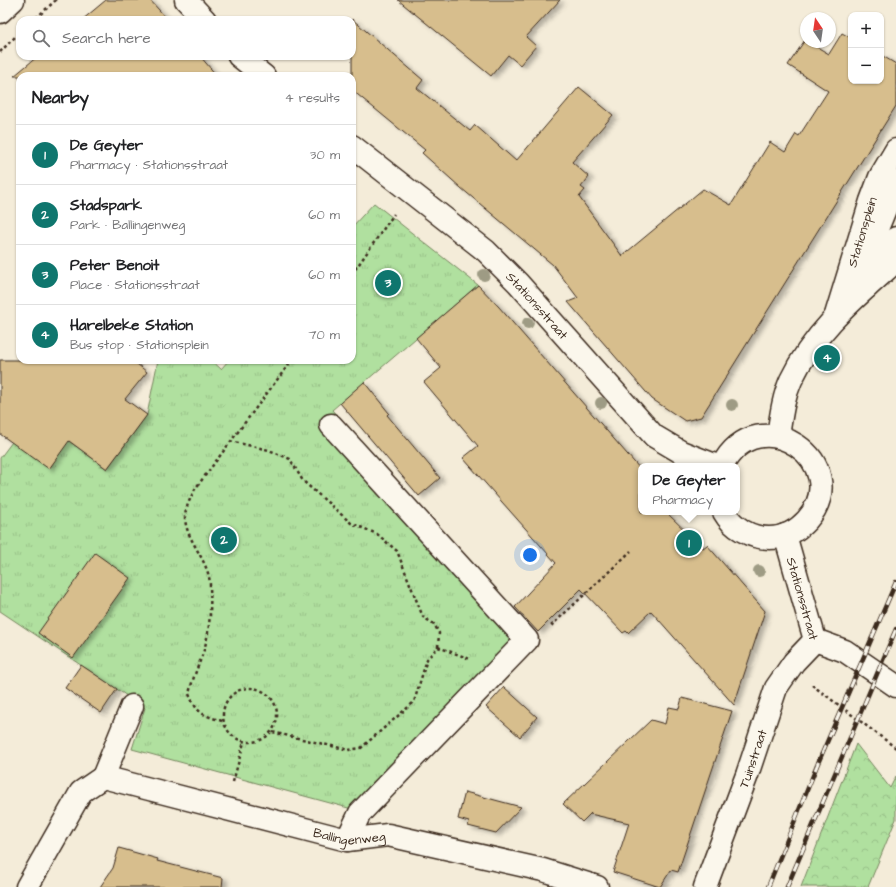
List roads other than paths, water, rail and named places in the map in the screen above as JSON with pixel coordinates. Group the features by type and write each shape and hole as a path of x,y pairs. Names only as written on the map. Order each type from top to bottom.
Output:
{"street":[{"path":"0,12 13,0"},
{"path":"186,0 201,16"},
{"path":"244,60 259,72"},
{"name":"Stationsstraat","path":"356,149 486,251 518,283 654,436 681,452 709,463"},
{"name":"Stationsplein","path":"835,317 873,195 880,177 896,150"},
{"path":"867,287 877,229 896,182"},
{"path":"848,276 896,238"},
{"name":"Stationsplein","path":"778,436 784,400 800,363 835,317 896,261"},
{"path":"331,425 528,640 360,813 347,840"},
{"path":"724,463 732,451 748,439 768,435 778,436 787,439 804,450 816,466 820,486 816,506 812,514 798,529 785,536 769,538 750,534 732,523 726,515"},
{"name":"Stationsstraat","path":"785,536 815,640 845,651 896,686"},
{"name":"Tuinstraat","path":"705,887 747,775 776,688 790,667 815,640"},
{"path":"27,887 81,792 103,777 132,706"},
{"name":"Ballingenweg","path":"103,777 347,840 388,835 543,870 598,887"}],"railway":[{"path":"768,887 818,763 896,582"},
{"path":"787,887 896,629"}],"place":[{"name":"Peter Benoit","path":"388,283"},
{"name":"Harelbeke Station","path":"827,358"},
{"name":"Stadspark","path":"224,540"},
{"name":"De Geyter","path":"689,543"}]}
